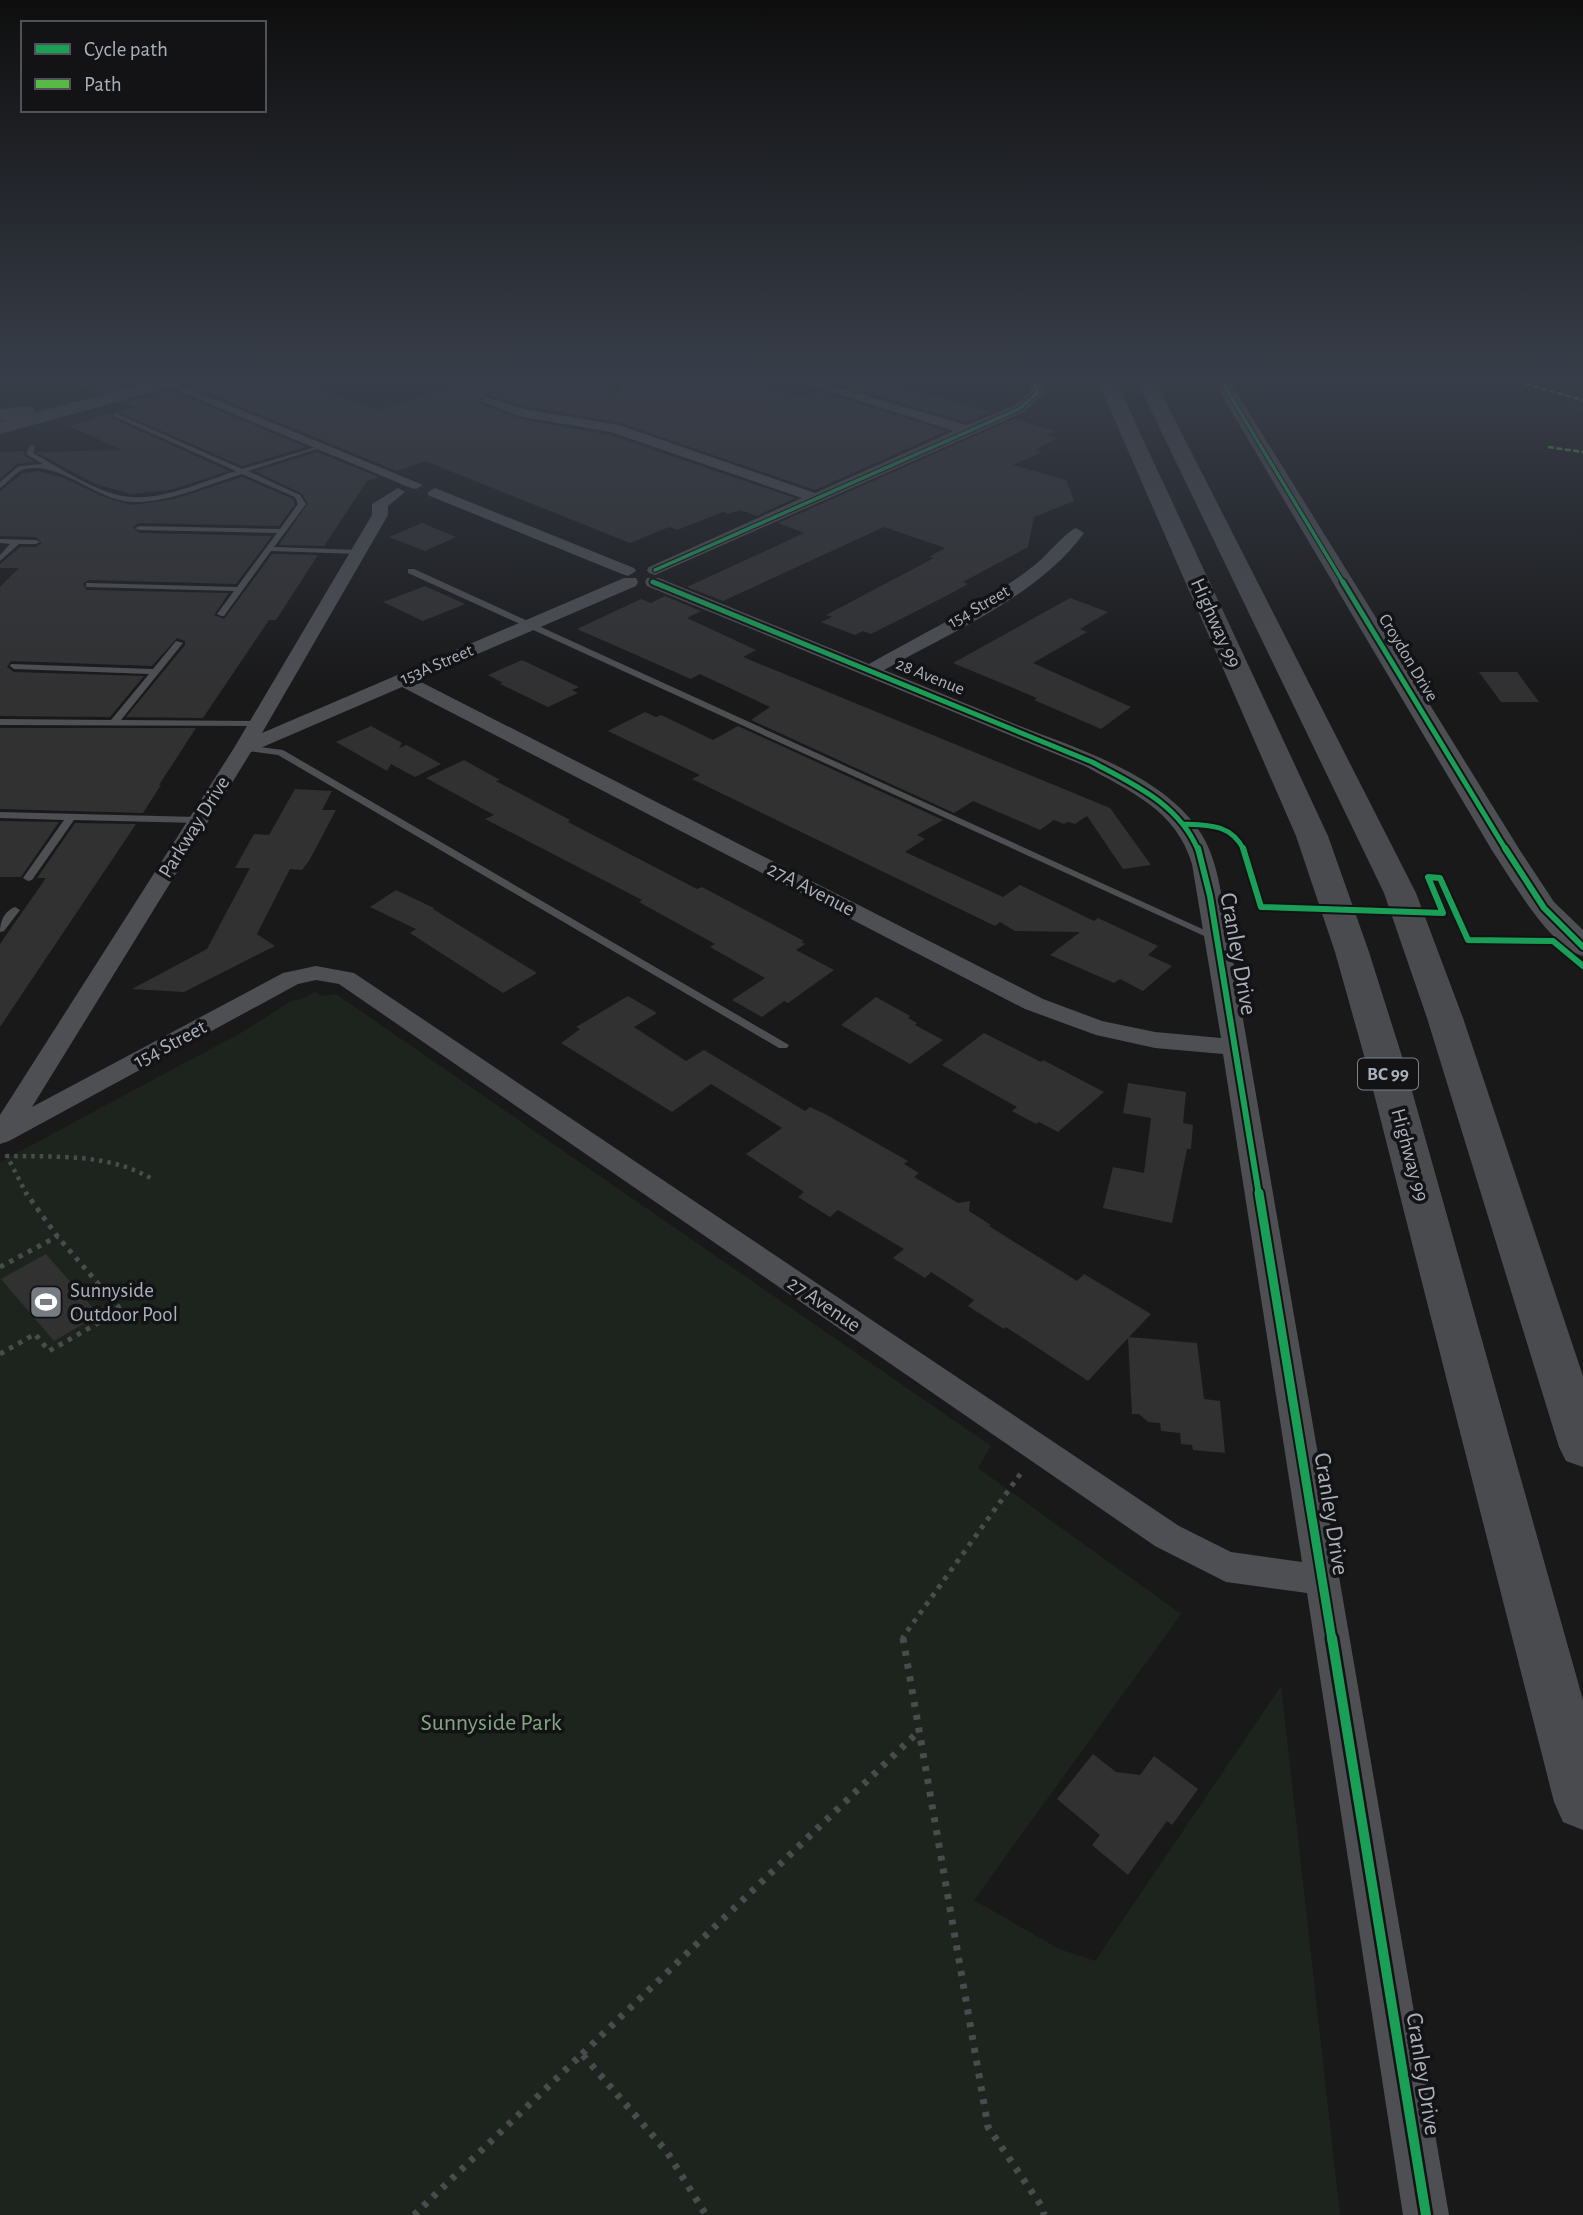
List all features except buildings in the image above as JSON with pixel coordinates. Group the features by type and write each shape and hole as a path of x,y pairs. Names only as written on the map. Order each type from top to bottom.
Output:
{"highway":[{"name":"Highway 99","path":"1152,480 1312,836 1352,952 1386,1066 1583,1802"},
{"name":"Highway 99","path":"1195,480 1400,892 1445,1018 1583,1447"}],"street":[{"path":"391,480 415,492 435,493 629,576 639,568 654,576 855,480"},
{"path":"765,480 816,498"},
{"name":"Croydon Drive","path":"1282,480 1507,852 1544,908 1583,947"},
{"name":"Parkway Drive","path":"1,1135 244,748 380,514 380,504 398,492 415,492"},
{"path":"380,514 415,492"},
{"name":"154 Street","path":"871,670 1017,585 1069,546 1076,533"},
{"name":"153A Street","path":"244,748 528,626 629,576"},
{"name":"28 Avenue","path":"654,576 1092,762 1159,800 1184,824"},
{"name":"27A Avenue","path":"403,680 1034,1004 1096,1027 1143,1038 1235,1047"},
{"name":"Cranley Drive","path":"1184,824 1200,851 1217,938 1426,2215"},
{"name":"154 Street","path":"1,1135 291,978 316,973 346,978"},
{"name":"27 Avenue","path":"346,978 1167,1536 1226,1567 1323,1580"}],"lane":[{"path":"82,480 118,498 137,500 161,497 212,480"},
{"path":"221,614 302,504 298,496 265,480"},
{"path":"139,528 282,531"},
{"path":"0,541 36,542"},
{"path":"0,559 17,541"},
{"path":"269,549 358,552"},
{"path":"411,571 1217,938"},
{"path":"89,585 239,589"},
{"path":"113,724 179,643"},
{"path":"14,666 155,672"},
{"path":"0,722 258,724"},
{"path":"244,748 280,752 783,1045"},
{"path":"0,815 198,820"},
{"path":"28,878 71,817"},
{"path":"0,929 15,910"}],"path":[{"path":"0,1354 35,1334 49,1351 121,1310 58,1236 13,1174 7,1156 121,1163 141,1171 154,1181"},
{"path":"0,1267 58,1236"},
{"path":"1030,1464 1018,1476 903,1637 989,2127 1042,2207 1044,2215"},
{"path":"414,2215 919,1731"},
{"path":"582,2054 667,2152 706,2215"}],"green space":[{"name":"Sunnyside Park","path":"315,992 322,996 336,994 991,1446 978,1468 1181,1614 974,1900 1059,1949 1095,1961 1281,1686 1340,2215 0,2215 0,1162 246,1030 291,1001"}],"cycle path":[{"path":"655,570 855,480"},
{"path":"1282,480 1507,852 1544,908 1583,947"},
{"path":"653,582 1092,762 1155,798 1183,822 1193,837 1203,864 1210,896 1426,2215"},
{"path":"1183,824 1220,827 1237,837 1250,866 1261,907 1443,913 1428,877 1440,878 1468,940 1553,941 1583,966"}],"place":[{"name":"Sunnyside Outdoor Pool","path":"46,1302"}]}
